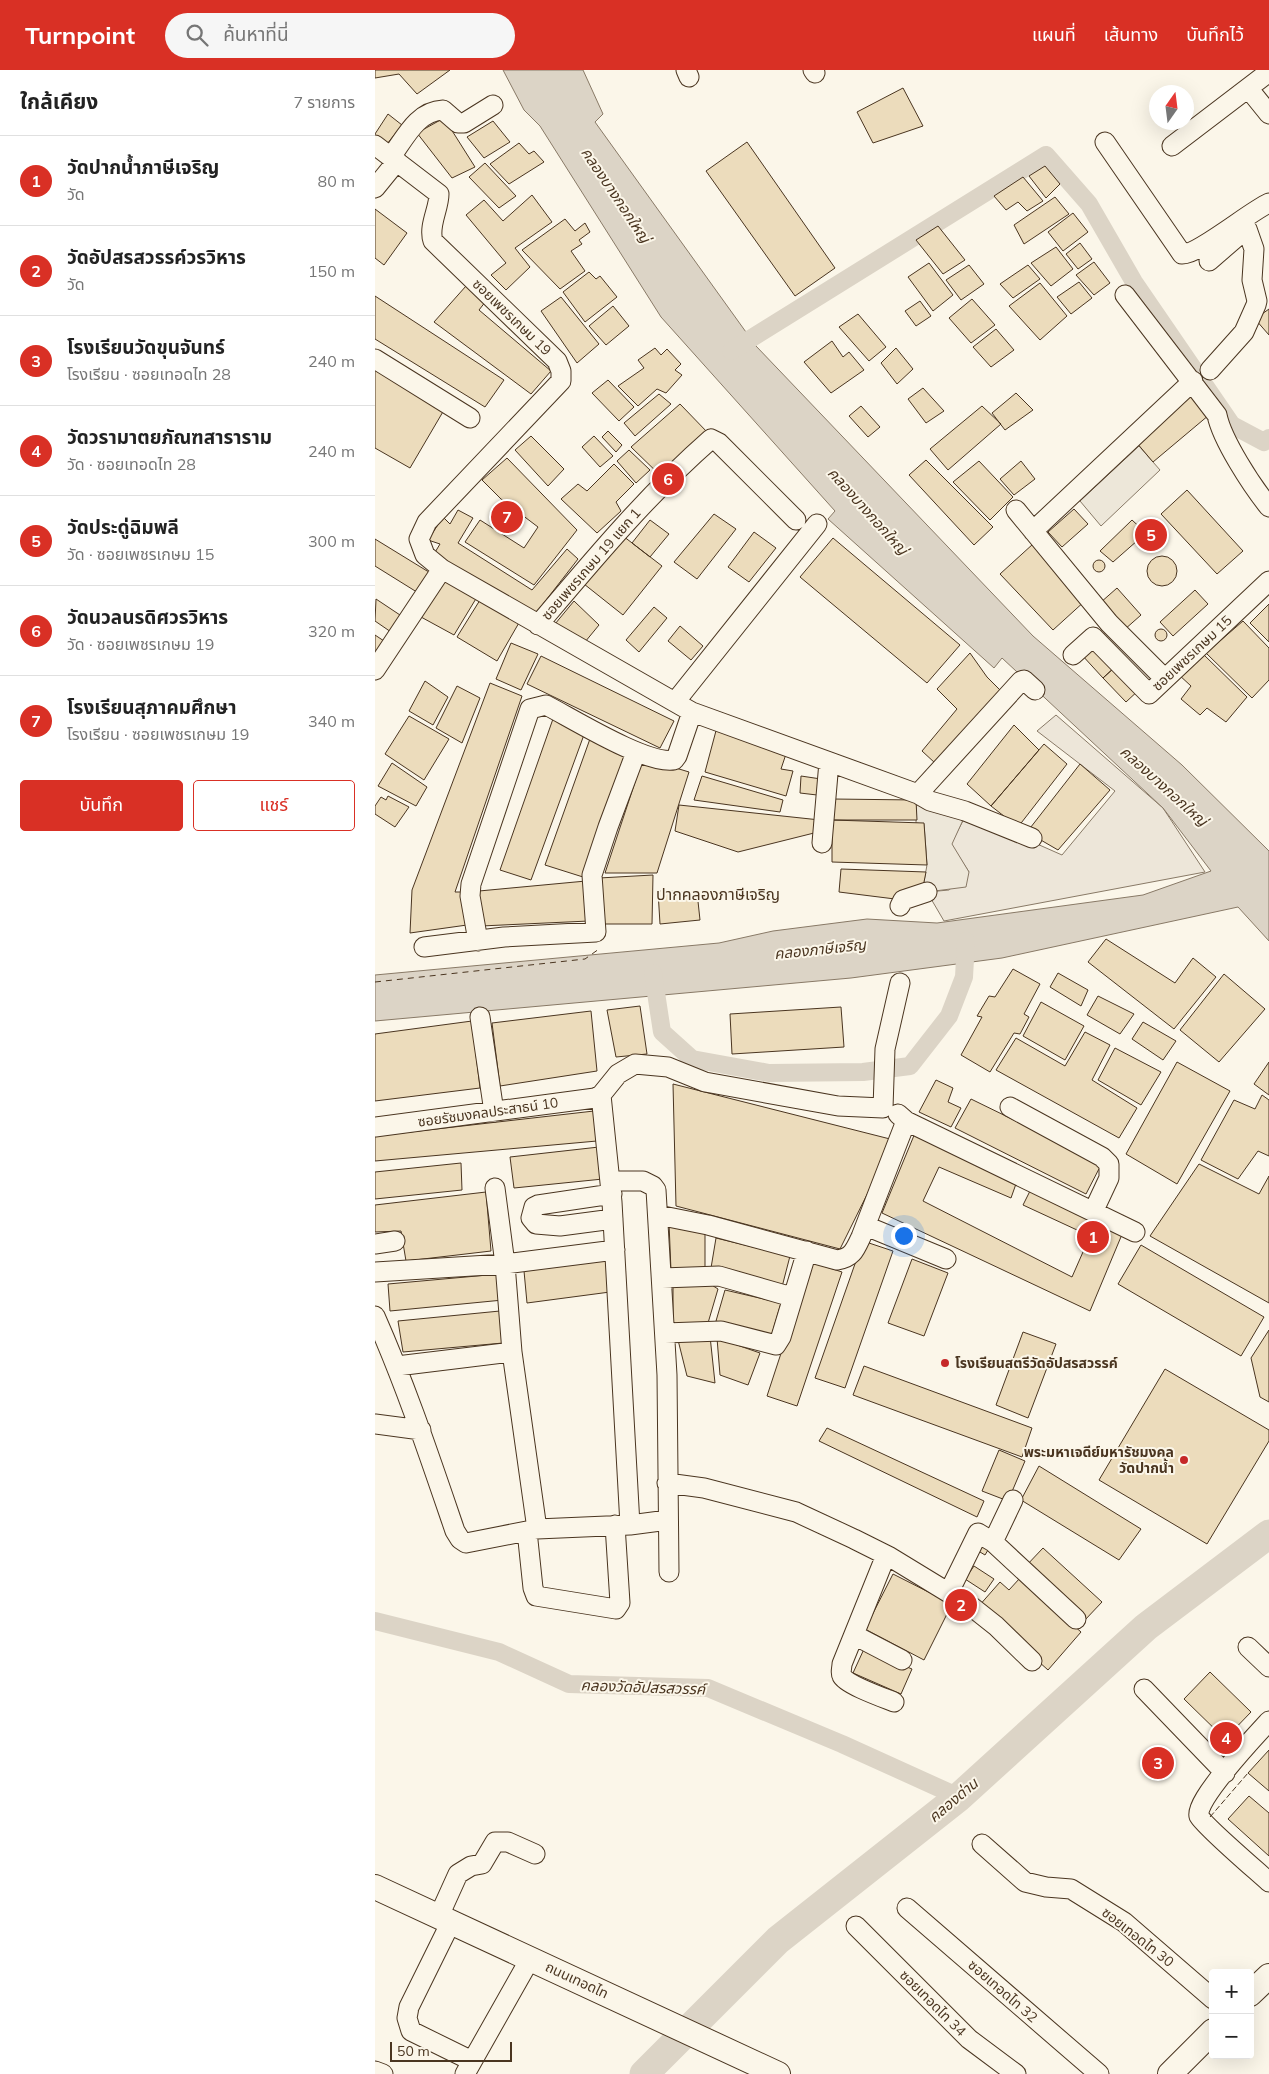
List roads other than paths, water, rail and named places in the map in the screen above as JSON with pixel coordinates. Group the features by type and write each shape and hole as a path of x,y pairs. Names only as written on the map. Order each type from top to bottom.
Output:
{"main road":[{"name":"ถนนเทอดไท","path":"375,1887 778,2074"},
{"path":"1254,1990 1269,1976"},
{"path":"1170,2074 1209,2035"}],"street":[{"path":"1172,146 1269,72"},
{"path":"1248,88 1269,114"},
{"path":"375,188 414,125 427,114 434,110 443,110 458,123 464,123 493,105"},
{"path":"1105,142 1182,254 1188,254 1199,249 1243,218 1269,203"},
{"name":"ซอยเพชรเกษม 19","path":"375,145 439,194 439,202 431,234 433,241 557,361 561,371 561,381 427,522 419,539 425,555 442,570"},
{"path":"1209,261 1269,209"},
{"path":"1211,370 1244,332 1256,306 1257,301 1251,280 1253,249 1247,229"},
{"path":"1125,295 1217,414 1220,428 1259,494 1269,507"},
{"path":"375,359 470,418"},
{"path":"1033,531 1193,382"},
{"name":"ซอยเพชรเกษม 19 แยก 1","path":"538,625 632,514 711,439 719,443 796,520"},
{"path":"1016,510 1109,623 1165,679"},
{"path":"675,702 817,524"},
{"path":"375,670 442,570 692,712 1032,838"},
{"name":"ซอยเพชรเกษม 15","path":"1093,637 1149,694 1269,581"},
{"path":"1073,655 1109,623"},
{"path":"924,797 1021,681 1024,680 1035,690"},
{"path":"478,941 470,896 471,884 530,709 546,705 636,752 668,761 674,760 677,756 692,712"},
{"path":"424,947 504,937 596,932 592,875 636,752"},
{"path":"822,843 829,762"},
{"path":"900,906 903,900 927,892"},
{"path":"883,1100 885,1049 900,983"},
{"path":"479,1017 493,1112"},
{"path":"495,1188 505,1264 512,1352 532,1530 533,1588 536,1596 616,1609 620,1603 623,1525 615,1250 611,1187 601,1096 618,1074 635,1064 668,1067 705,1082 829,1104 883,1100 906,1121 1094,1210 1135,1232"},
{"name":"ซอยรัชมงคลประสาธน์ 10","path":"375,1127 601,1096"},
{"path":"1010,1107 1102,1157 1109,1164 1109,1178 1094,1210"},
{"path":"659,1215 708,1225 837,1260 848,1258 853,1253 866,1226 906,1121"},
{"path":"613,1219 559,1226 536,1224 531,1218 534,1207 539,1205 643,1181 653,1186 659,1215 667,1375 669,1572"},
{"path":"866,1226 946,1259"},
{"path":"375,1244 395,1241"},
{"path":"375,1272 505,1264 615,1250"},
{"path":"665,1333 721,1331 776,1344 781,1338 807,1252"},
{"path":"662,1278 711,1275 728,1277 792,1297"},
{"path":"375,1316 397,1366 421,1430 455,1531 462,1541 466,1543 532,1530 623,1525 668,1520"},
{"path":"397,1366 512,1352"},
{"path":"375,1424 421,1430"},
{"path":"667,1483 704,1488 796,1512 886,1555 949,1592 996,1626 1032,1661"},
{"path":"993,1542 1013,1500"},
{"path":"949,1592 978,1533 993,1542 1076,1619"},
{"path":"886,1555 842,1664 841,1674 843,1679 893,1702"},
{"path":"854,1635 902,1660"},
{"path":"1248,1647 1269,1666"},
{"path":"1144,1689 1225,1773"},
{"path":"1269,1721 1244,1748 1200,1804 1199,1809 1200,1816 1269,1882"},
{"path":"530,1959 468,2068 411,2030 407,2018 409,2007 445,1919 458,1874 471,1866 482,1864 495,1842 508,1842 535,1854"},
{"name":"ซอยเทอดไท 30","path":"983,1844 1025,1882 1046,1887 1071,1889 1124,1922 1209,1996"},
{"name":"ซอยเทอดไท 32","path":"907,1908 1099,2074"},
{"name":"ซอยเทอดไท 34","path":"857,1926 969,2039 1016,2074"},
{"path":"375,2071 383,2074"}],"water":[{"path":"503,70 583,70 603,114 595,122 756,346 1033,636 1182,765 1269,851 1269,941 1238,907 1002,958 851,978 375,1021 375,975 719,943 773,931 867,919 937,923 1143,895 1211,871 1163,808 1002,658 994,668 828,519 835,511 661,317 540,126 524,110"}],"waterway":[{"path":"731,351 1046,155 1089,204 1134,282 1232,425 1264,442 1269,438"},
{"path":"653,973 662,1032 692,1059 769,1073 863,1072 910,1066 949,1016 964,977 966,941"},
{"name":"คลองด่าน","path":"644,2074 778,1940 959,1797 1146,1627 1269,1534"},
{"name":"คลองวัดอัปสรสวรรค์","path":"375,1621 499,1652 569,1684 708,1688 842,1744 959,1797"}],"place":[{"name":"วัดนวลนรดิศวรวิหาร","path":"668,479"},
{"name":"โรงเรียนสุภาคมศึกษา","path":"507,517"},
{"name":"วัดประดู่ฉิมพลี","path":"1151,535"},
{"name":"วัดปากน้ำภาษีเจริญ","path":"1093,1237"},
{"name":"โรงเรียนสตรีวัดอัปสรสวรรค์","path":"945,1363"},
{"name":"พระมหาเจดีย์มหารัชมงคล วัดปากน้ำ","path":"1184,1460"},
{"name":"วัดอัปสรสวรรค์วรวิหาร","path":"961,1605"},
{"name":"วัดวรามาตยภัณฑสาราราม","path":"1226,1738"},
{"name":"โรงเรียนวัดขุนจันทร์","path":"1158,1763"}],"district":[{"name":"ปากคลองภาษีเจริญ","path":"718,894"}],"water label":[{"name":"คลองบางกอกใหญ่","path":"616,195"},
{"name":"คลองบางกอกใหญ่","path":"868,511"},
{"name":"คลองบางกอกใหญ่","path":"1164,786"},
{"name":"คลองภาษีเจริญ","path":"820,949"}]}
